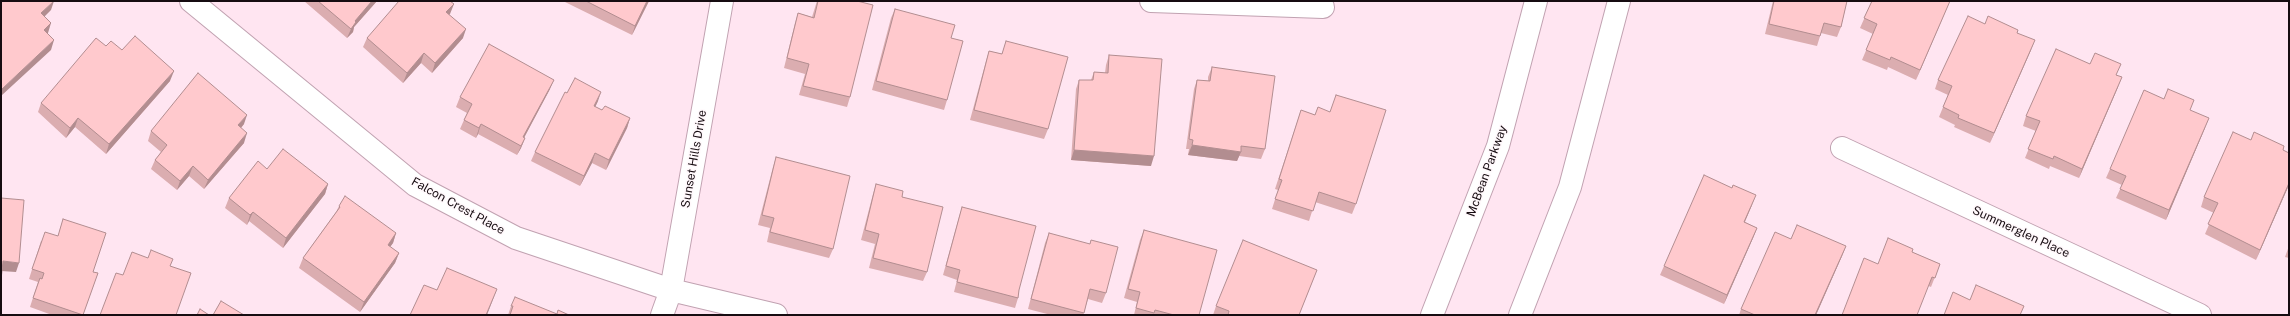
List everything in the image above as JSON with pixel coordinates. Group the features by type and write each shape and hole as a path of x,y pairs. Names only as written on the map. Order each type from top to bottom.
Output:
{"street":[{"name":"Falcon Crest Place","path":"191,1 415,185 516,238 671,290 776,315"},
{"name":"Sunset Hills Drive","path":"662,315 671,290 722,1"},
{"path":"1151,1 1323,7"},
{"name":"McBean Parkway","path":"1432,315 1498,146 1536,1"},
{"path":"1520,315 1570,187 1619,1"},
{"name":"Summerglen Place","path":"1842,148 2200,315"}],"building":[{"path":"1,1 54,1 41,13 51,23 44,30 54,40 2,89 1,87"},
{"path":"318,1 372,1 355,21 356,22 351,29"},
{"path":"399,1 450,1 454,4 446,12 466,29 435,63 424,53 407,73 367,38"},
{"path":"586,1 647,1 635,26"},
{"path":"818,1 857,1 873,5 850,97 803,86 809,64 787,58 798,13 814,18"},
{"path":"1774,1 1847,1 1841,27 1824,23 1820,36 1769,24"},
{"path":"1872,1 1950,1 1920,70 1891,57 1890,60 1866,50 1877,24 1864,18"},
{"path":"895,9 955,25 951,38 963,41 947,100 876,81"},
{"path":"1968,16 1985,24 1988,16 2018,30 2017,33 2035,40 1994,133 1958,118 1959,115 1943,107 1952,86 1938,80"},
{"path":"135,36 174,71 109,144 78,118 70,128 41,103 96,38 106,46 111,41 122,50"},
{"path":"1006,41 1068,57 1048,129 974,110 989,51 1002,54"},
{"path":"489,44 554,80 523,137 525,138 521,146 481,124 479,128 464,120 472,104 460,97"},
{"path":"2056,49 2090,64 2095,53 2121,64 2116,75 2122,77 2082,169 2054,156 2053,159 2028,149 2040,121 2026,116"},
{"path":"1109,55 1162,59 1154,156 1074,150 1079,80 1093,80 1094,72 1108,73"},
{"path":"1212,67 1275,76 1265,149 1241,146 1241,152 1192,145 1193,140 1189,139 1197,80 1210,81"},
{"path":"198,73 247,115 238,125 247,133 208,180 193,166 180,181 155,160 167,145 151,131"},
{"path":"575,78 601,92 594,106 602,110 605,106 630,118 609,160 595,153 584,176 535,152 565,92 567,93"},
{"path":"2168,89 2194,100 2190,110 2209,118 2169,210 2120,189 2126,176 2110,169 2144,90 2164,99"},
{"path":"1336,95 1386,110 1356,204 1319,192 1313,211 1275,199 1282,180 1279,179 1301,110 1315,115 1318,107 1330,112"},
{"path":"2233,132 2251,140 2254,132 2284,146 2283,150 2289,153 2289,183 2260,250 2208,224 2218,203 2204,197"},
{"path":"283,149 328,184 286,238 253,212 250,215 229,198 258,161 267,169"},
{"path":"776,157 850,176 833,249 770,232 774,218 762,215"},
{"path":"1704,175 1732,188 1733,185 1756,195 1744,222 1757,228 1727,295 1664,266"},
{"path":"876,184 903,191 902,197 943,207 927,272 873,258 879,234 865,230"},
{"path":"345,196 396,233 388,245 399,253 364,302 303,258 340,207 339,206"},
{"path":"1,198 24,200 19,263 3,261 1,280"},
{"path":"962,207 1036,226 1018,298 957,282 960,270 946,266"},
{"path":"63,219 106,233 93,272 98,273 83,315 33,298 40,278 42,279 44,273 32,269 45,232 58,236"},
{"path":"1797,225 1846,246 1815,315 1755,315 1741,309 1775,232 1791,239"},
{"path":"1144,230 1217,250 1199,315 1174,315 1155,310 1154,313 1136,308 1140,292 1128,289"},
{"path":"1049,233 1090,244 1091,240 1118,247 1106,293 1090,289 1084,313 1031,299"},
{"path":"1888,238 1913,249 1912,252 1940,264 1935,278 1932,277 1917,315 1842,315 1864,258 1878,264"},
{"path":"1243,240 1317,270 1299,315 1228,315 1229,311 1216,306"},
{"path":"151,250 173,259 170,266 191,273 176,315 100,315 116,273 123,275 132,252 148,258"},
{"path":"447,268 497,289 486,315 410,315 424,285 437,290"},
{"path":"1976,285 2024,306 2020,315 1944,315 1953,292 1970,300"},
{"path":"515,297 557,314 558,310 569,315 510,315 513,306 511,306"},
{"path":"221,301 244,315 213,315"},
{"path":"200,309 209,315 197,315"}]}
